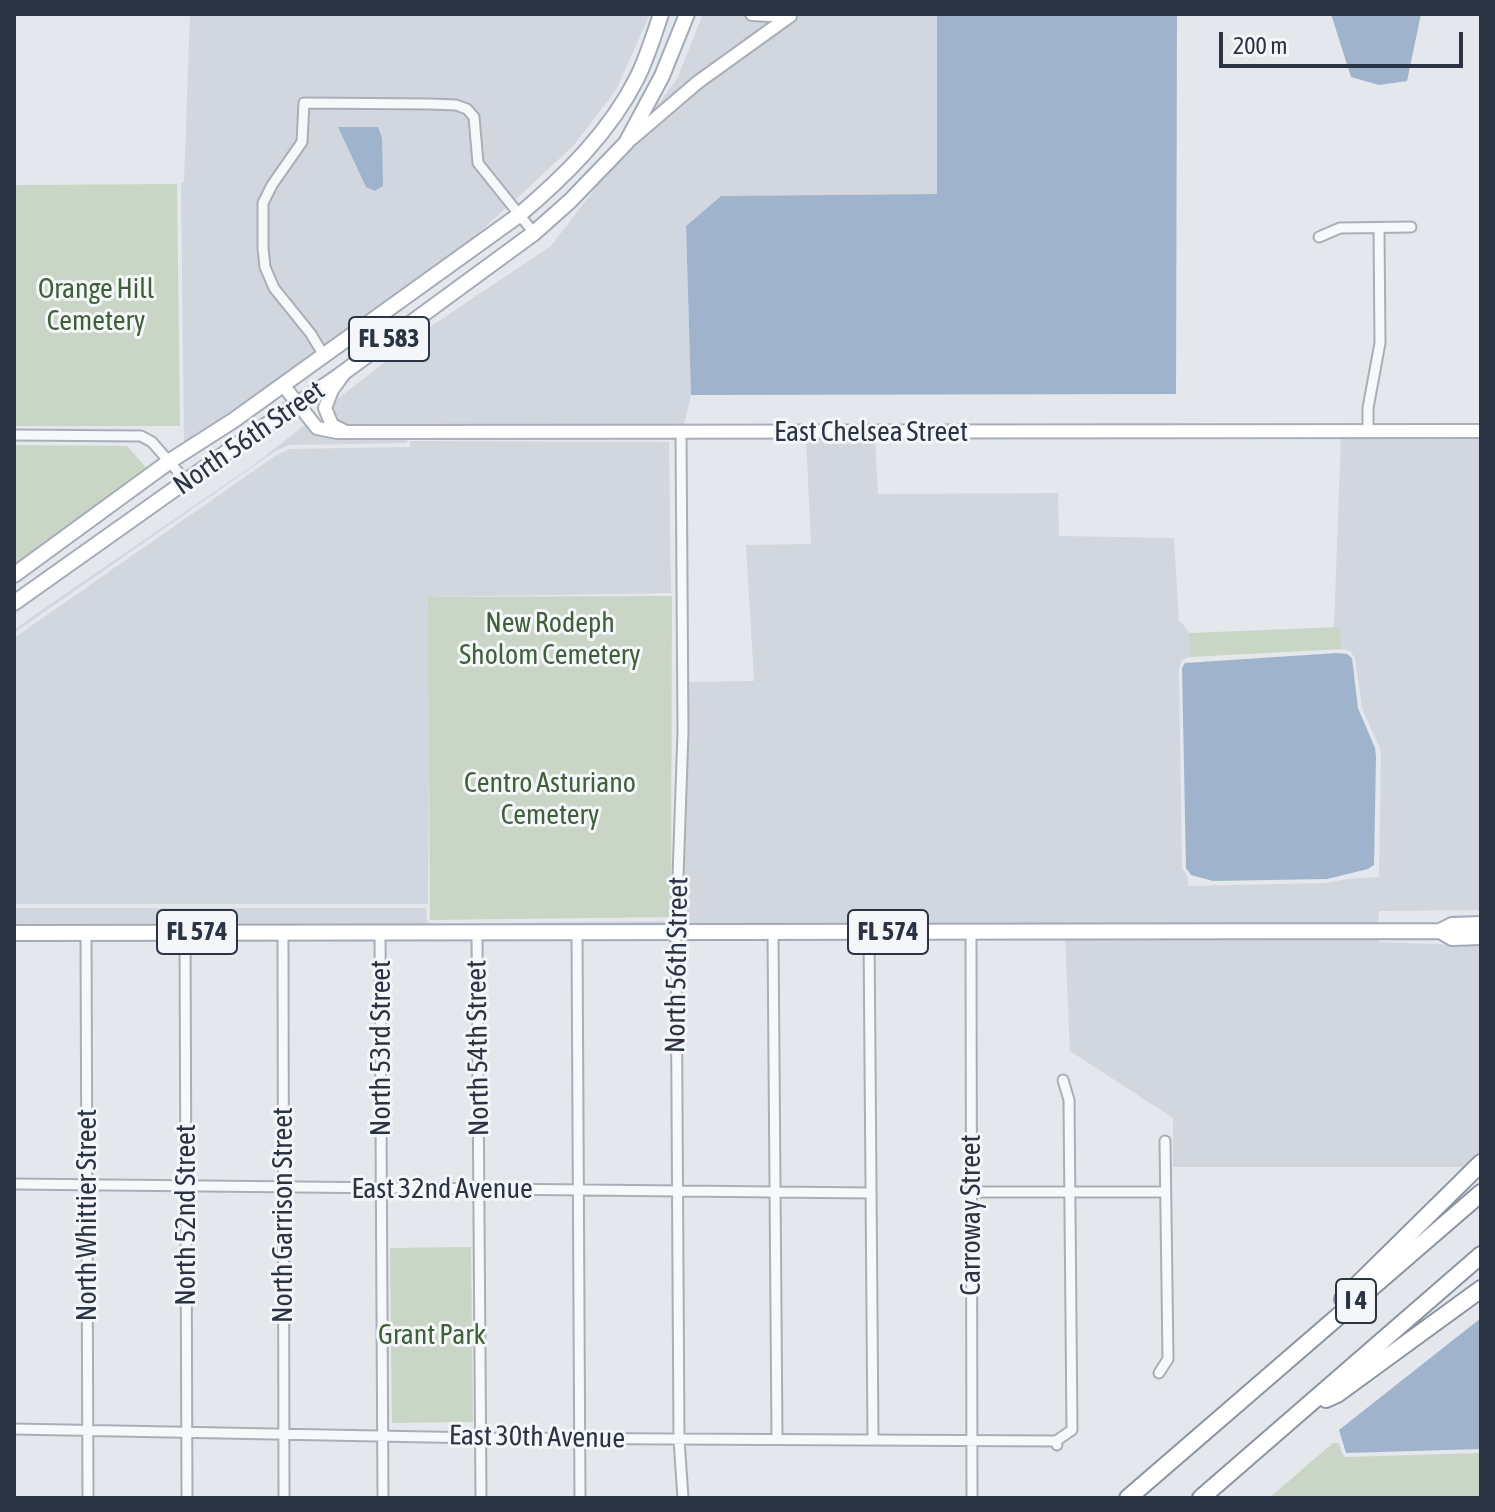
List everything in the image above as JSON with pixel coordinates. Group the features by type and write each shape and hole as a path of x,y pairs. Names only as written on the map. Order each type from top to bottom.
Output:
{"highway":[{"path":"1230,1409 1481,1163"},
{"name":"I 4","path":"1128,1498 1481,1193"},
{"name":"I 4","path":"1201,1498 1481,1255"},
{"path":"1302,1410 1337,1394 1481,1289"}],"main road":[{"name":"North 56th Street","path":"14,575 170,461 324,356 519,215 554,186 607,126 636,79 661,14"},
{"name":"North 56th Street","path":"14,603 347,370 534,233 626,143 662,76 687,14"},
{"path":"14,586 45,563 54,546"},
{"name":"FL 574","path":"14,933 1440,931 1452,925 1481,924"},
{"path":"1440,931 1452,938 1481,937"}],"street":[{"path":"752,14 790,16"},
{"path":"626,143 698,82 790,16"},
{"path":"324,356 311,334 274,288 265,267 263,248 263,203 302,142 304,103 429,104 456,105 467,109 474,117 478,163 534,233"},
{"path":"1319,237 1340,228 1411,227"},
{"path":"1368,431 1368,408 1380,343 1379,228"},
{"path":"347,370 332,390 325,408 332,425 351,433"},
{"name":"East Chelsea Street","path":"283,385 322,430 351,433 1481,431"},
{"name":"North 56th Street","path":"681,433 683,732 676,934 676,1191 679,1440 683,1498"},
{"path":"14,435 141,436 152,442 186,481"},
{"name":"North Whittier Street","path":"86,932 88,1498"},
{"name":"North 52nd Street","path":"185,932 187,1498"},
{"path":"869,932 873,1439"},
{"name":"Carroway Street","path":"971,932 972,1498"},
{"name":"North Garrison Street","path":"283,933 284,1498"},
{"name":"North 53rd Street","path":"380,933 383,1498"},
{"path":"773,933 777,1438"},
{"name":"North 54th Street","path":"477,934 481,1498"},
{"path":"577,934 580,1498"},
{"path":"1063,1080 1069,1100 1068,1191"},
{"path":"1159,1373 1168,1359 1165,1141"},
{"name":"East 32nd Avenue","path":"14,1184 870,1193"},
{"name":"East 30th Avenue","path":"14,1429 481,1438 777,1438 1056,1443 1072,1430 1068,1191"},
{"path":"970,1192 1165,1192"}],"shaded area":[{"path":"190,14 650,14 616,90 574,145 514,201 482,161 478,116 468,105 430,99 304,99 298,140 268,182 259,201 261,269 316,351 184,444 181,183 184,182"},
{"path":"703,14 734,14 774,22 647,119 677,79"},
{"path":"801,14 937,14 937,194 721,196 686,226 691,395 683,428 351,428 338,424 330,405 427,329 551,246 619,157 701,86"},
{"path":"308,108 429,108 456,110 465,114 470,119 475,166 507,207 440,264 323,346 278,285 269,266 267,247 267,204 305,145"},
{"path":"307,423 315,432 328,436 408,438 407,443 289,445 274,452 14,633 36,614 255,464"},
{"path":"1341,436 1481,436 1481,910 1379,911 1378,926 680,929 687,682 754,681 746,545 811,544 806,437 875,437 878,494 1058,493 1059,536 1174,538 1179,620 1190,633 1190,657 1182,660 1179,669 1182,868 1188,877 1188,886 1327,883 1379,877 1381,751 1362,708 1355,658 1350,651 1342,649 1340,627 1334,627"},
{"path":"410,441 669,442 671,593 430,597 428,904 14,904 14,638 289,449 410,447"},
{"path":"14,908 426,908 430,924 672,921 672,929 14,928"},
{"path":"1065,936 1378,936 1379,942 1481,946 1481,1155 1469,1167 1173,1167 1173,1118 1070,1051"}],"green space":[{"name":"Orange Hill Cemetery","path":"177,184 180,426 14,426 14,185"},
{"path":"14,445 127,446 149,471 14,567"},
{"name":"Centro Asturiano Cemetery","path":"672,596 671,917 430,920 428,597"},
{"path":"1340,627 1342,649 1190,657 1190,633"},
{"name":"Grant Park","path":"471,1247 473,1422 392,1423 390,1248"},
{"path":"1333,1443 1339,1443 1346,1457 1481,1453 1481,1498 1269,1498"}],"water":[{"path":"937,14 1177,14 1176,394 691,395 686,226 721,196 937,194"},
{"path":"1331,14 1421,14 1407,81 1379,85 1351,77"},
{"path":"338,127 378,127 382,138 383,186 375,191 366,187"},
{"path":"1337,653 1352,658 1358,708 1375,748 1374,865 1327,879 1213,881 1191,875 1186,868 1182,668 1185,663"},
{"path":"1481,1318 1481,1449 1346,1453 1339,1430"}],"park label":[{"name":"New Rodeph Sholom Cemetery","path":"550,639"}]}
